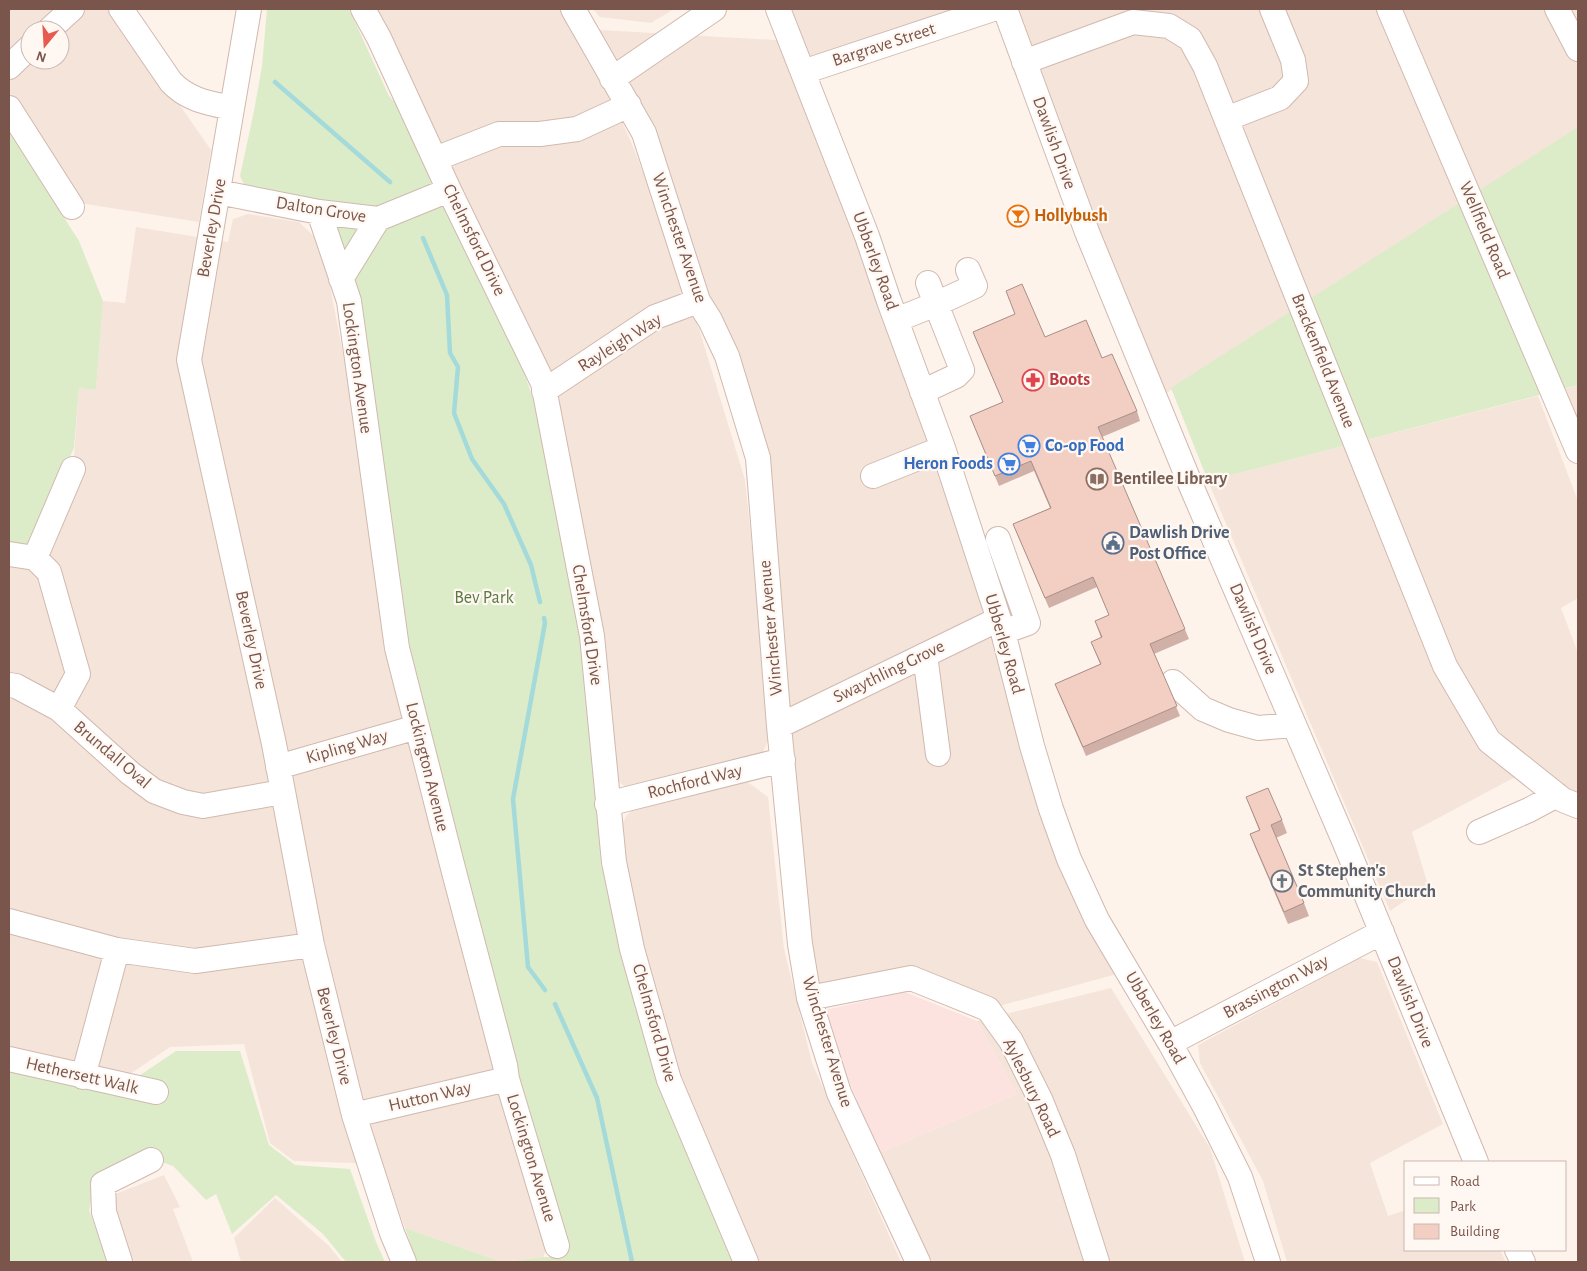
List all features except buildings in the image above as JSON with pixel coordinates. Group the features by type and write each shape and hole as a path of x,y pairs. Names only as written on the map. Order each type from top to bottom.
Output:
{"street":[{"path":"60,20 72,9"},
{"path":"121,9 171,82 178,89 195,100 232,108"},
{"name":"Beverley Drive","path":"248,9 189,360 278,767 312,945 354,1115 392,1233 404,1262"},
{"name":"Chelmsford Drive","path":"363,9 379,38 543,383 592,636 614,862 632,949 669,1080 746,1262"},
{"name":"Winchester Avenue","path":"573,9 644,133 698,301 710,320 727,356 758,458 779,726 800,944 809,998 838,1093 918,1262"},
{"path":"612,79 714,9"},
{"name":"Ubberley Road","path":"778,9 867,236 943,448 1001,625 1032,746 1051,809 1069,859 1098,920 1170,1043 1240,1177 1268,1262"},
{"name":"Bargrave Street","path":"803,72 993,9"},
{"name":"Dawlish Drive","path":"1005,9 1087,232 1192,488 1382,932 1476,1161"},
{"path":"1226,119 1280,98 1296,81 1293,60 1272,9"},
{"name":"Wellfield Road","path":"1389,9 1578,451"},
{"path":"1557,9 1578,49"},
{"name":"Brackenfield Avenue","path":"1024,62 1133,22 1169,26 1190,39 1205,66 1445,666 1489,741 1563,800 1578,806"},
{"path":"9,67 20,57"},
{"path":"435,158 498,134 540,134 577,129 629,105"},
{"path":"9,108 72,207"},
{"name":"Dalton Grove","path":"218,192 319,212 378,219 450,190"},
{"name":"Lockington Avenue","path":"319,212 349,301 397,648 505,1065 507,1079 557,1246"},
{"name":"Lockington Avenue","path":"341,279 378,219"},
{"path":"896,320 932,293 975,286 968,270"},
{"path":"922,392 956,376 962,370 932,293"},
{"name":"Rayleigh Way","path":"544,391 655,317 698,301"},
{"path":"873,476 943,448"},
{"path":"35,558 73,469"},
{"name":"Swaythling Grove","path":"779,726 925,655 1001,625 1028,623 998,539"},
{"path":"9,554 35,558 49,572 78,674 59,709"},
{"path":"925,655 938,754"},
{"path":"1173,682 1202,717 1229,720 1239,718 1258,728 1294,725"},
{"name":"Brundall Oval","path":"9,685 16,686 59,709 154,791 183,802 203,806 282,792"},
{"name":"Kipling Way","path":"278,767 417,727"},
{"name":"Rochford Way","path":"607,804 783,760"},
{"path":"1479,832 1529,810 1557,795"},
{"path":"9,920 117,950 194,961 312,945"},
{"name":"Brassington Way","path":"1170,1043 1382,932"},
{"path":"83,1076 117,950"},
{"name":"Aylesbury Road","path":"809,998 911,978 988,1009 1011,1041 1040,1100 1063,1155 1097,1262"},
{"name":"Hethersett Walk","path":"9,1059 156,1092"},
{"name":"Hutton Way","path":"354,1115 507,1079"},
{"path":"120,1262 104,1212 103,1184 151,1160"}],"shaded area":[{"path":"9,9 113,9 211,150 199,222 80,203 9,92"},
{"path":"372,9 560,9 607,87 634,149 686,286 745,480 761,633 769,739 759,760 629,790 613,777 548,378"},
{"path":"593,9 674,9 651,23 600,17"},
{"path":"778,9 994,9 807,80 943,448 1051,809 1128,971 988,1009 911,978 809,998 758,458 629,105 584,29 790,41"},
{"path":"1005,9 1578,9 1578,128 1156,400"},
{"path":"248,214 299,222 322,244 345,364 381,621 413,765 547,1249 543,1257 502,1262 405,1228 382,1164 294,1161 270,1143 244,1044 170,1047 121,1080 9,1052 9,566 26,568 40,577 72,486 79,388 96,390 103,301 125,303 136,227 228,242 233,219"},
{"path":"1578,385 1578,419 1565,389"},
{"path":"1538,396 1578,501 1578,598 1561,608 1578,653 1578,799 1534,767 1412,832 1428,885 1390,911 1208,481"},
{"path":"732,780 749,783 768,797 784,949 812,1063 901,1262 755,1262 673,1070 625,870 620,830 626,816 635,808"},
{"path":"1360,958 1377,962 1443,1124 1370,1163 1388,1216 1404,1211 1404,1251 1500,1251 1506,1262 1287,1262 1263,1181 1200,1063 1198,1045"},
{"path":"1111,988 1210,1148 1245,1262 932,1262 879,1153 1017,1094 977,1021"},
{"path":"905,992 977,1021 1017,1094 879,1153 834,1045 825,1010"},
{"path":"164,1175 180,1207 173,1209 193,1262 126,1262 106,1210 113,1195"},
{"path":"275,1198 329,1246 342,1262 241,1262 234,1238"}],"green space":[{"name":"Bev Park","path":"267,9 349,9 389,96 399,107 514,342 539,417 576,603 597,778 601,865 736,1262 503,1262 560,1257 566,1247 531,1139 415,703 324,205 247,191 240,176 262,66"},
{"path":"1578,127 1578,385 1208,481 1171,388"},
{"path":"9,131 79,241 103,301 96,390 79,388 74,448 28,545 9,542"},
{"path":"176,1051 240,1051 269,1145 295,1165 350,1169 385,1262 346,1262 323,1234 276,1195 232,1234 216,1194 206,1200 173,1166 151,1158 100,1182 91,1200 89,1210 108,1262 9,1262 9,1069 112,1094"},
{"path":"405,1228 502,1262 417,1262"}],"waterway":[{"path":"275,82 390,182"},
{"path":"423,238 447,295 450,353 458,367 454,413 472,459 504,504 531,565 540,602"},
{"path":"544,618 545,623 513,799 528,967 545,990"},
{"path":"555,1004 597,1098 632,1262"}],"place":[{"name":"Hollybush","path":"1018,216"},
{"name":"Boots","path":"1033,380"},
{"name":"Co-op Food","path":"1029,446"},
{"name":"Heron Foods","path":"1009,464"},
{"name":"Bentilee Library","path":"1097,479"},
{"name":"Dawlish Drive Post Office","path":"1113,543"},
{"name":"St Stephen's Community Church","path":"1282,881"}]}
